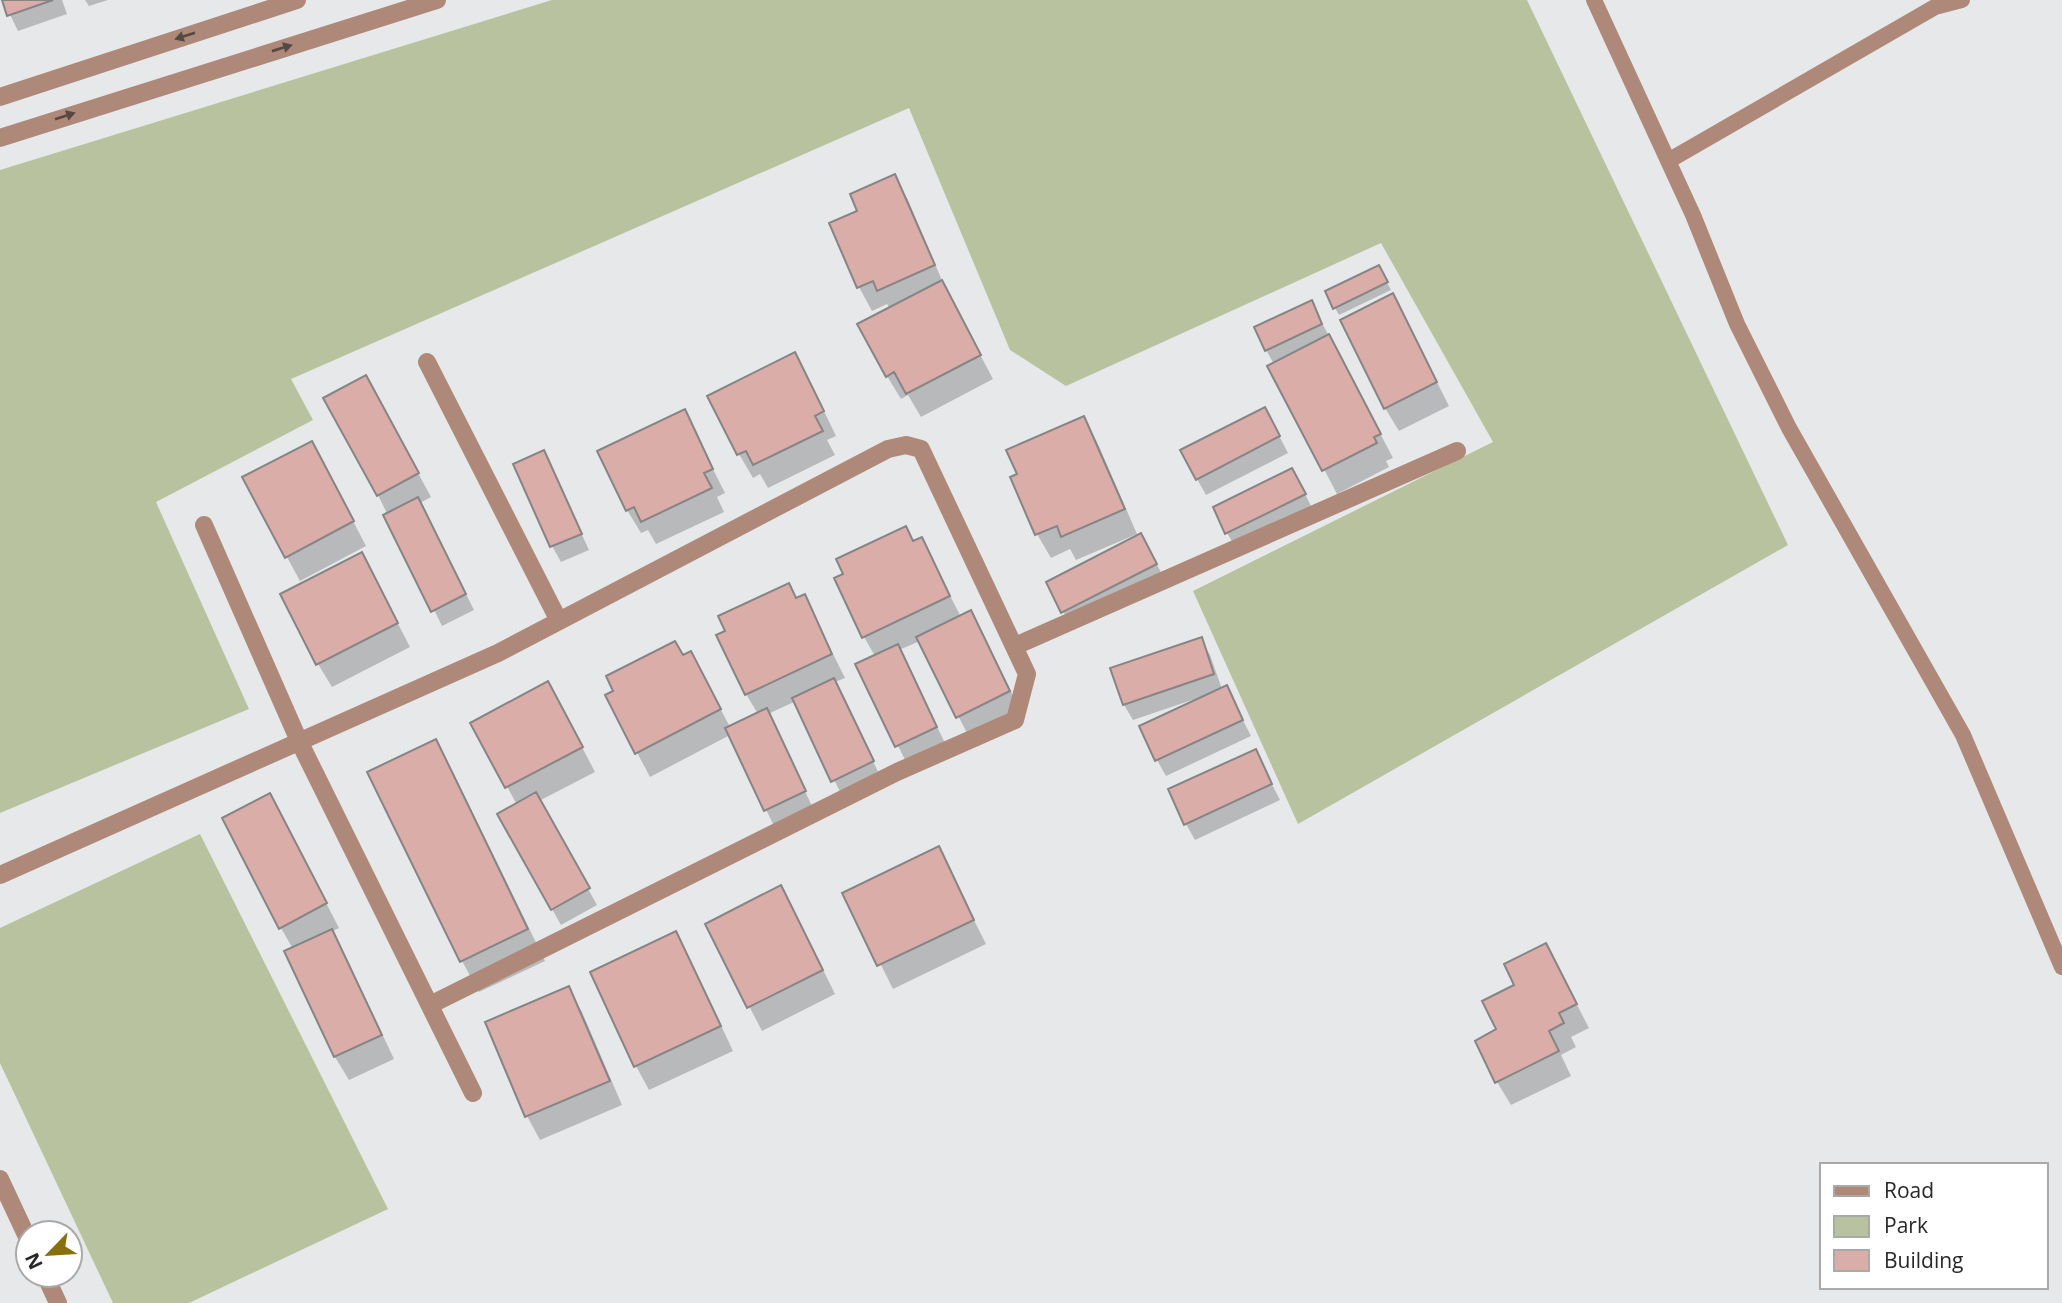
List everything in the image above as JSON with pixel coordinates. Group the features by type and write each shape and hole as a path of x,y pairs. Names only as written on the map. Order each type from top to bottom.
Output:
{"street":[{"path":"0,97 297,0"},
{"path":"0,138 437,0"},
{"path":"427,362 559,621"},
{"path":"0,875 498,653 888,449 906,445 920,449 1027,674 1015,720 897,772 430,1005"},
{"path":"1015,646 1457,451"},
{"path":"204,525 299,741 473,1093"},
{"path":"0,1179 19,1219"}],"lane":[{"path":"1594,0 1693,215 1737,324 1789,428 1963,735 2062,967"},
{"path":"1668,161 1935,7 1962,0"}],"green space":[{"path":"552,0 1527,0 1788,545 1298,824 1193,591 1493,442 1381,243 1066,386 1010,350 909,108 291,379 313,420 156,502 249,709 0,813 0,170"},
{"path":"200,834 388,1209 189,1303 113,1303 84,1241 84,1219 73,1219 0,1063 0,928"}],"building":[{"path":"2,0 53,0 7,16"},
{"path":"895,174 935,265 877,291 873,281 857,288 829,223 857,211 850,194"},
{"path":"1379,265 1388,282 1333,309 1325,291"},
{"path":"942,280 981,355 906,394 894,372 886,377 857,324"},
{"path":"1393,293 1437,382 1384,409 1340,320"},
{"path":"1312,300 1322,324 1265,351 1254,327"},
{"path":"1329,334 1381,434 1374,437 1377,443 1322,471 1267,366"},
{"path":"795,352 824,411 815,416 823,431 753,465 746,451 737,455 707,396"},
{"path":"366,375 419,473 377,496 323,398"},
{"path":"1265,407 1280,436 1196,480 1180,450"},
{"path":"685,409 713,469 704,473 712,488 641,522 634,507 626,511 597,451"},
{"path":"1084,416 1125,509 1061,537 1057,526 1035,535 1010,477 1017,474 1006,450"},
{"path":"312,441 354,521 285,558 242,477"},
{"path":"544,450 582,534 550,547 513,464"},
{"path":"1292,468 1306,494 1225,534 1213,507"},
{"path":"418,497 466,594 431,612 383,515"},
{"path":"906,526 913,541 922,537 950,596 862,638 834,578 843,574 836,559"},
{"path":"1141,533 1157,564 1061,613 1046,582"},
{"path":"362,552 398,623 316,665 280,594"},
{"path":"789,583 796,598 805,594 832,654 745,695 716,635 725,631 718,616"},
{"path":"971,610 1010,691 956,718 916,637"},
{"path":"1202,637 1214,674 1123,705 1110,668"},
{"path":"675,641 683,655 691,651 721,709 635,754 605,695 613,691 606,676"},
{"path":"898,644 937,727 895,747 855,664"},
{"path":"834,678 874,761 831,782 792,698"},
{"path":"548,681 583,747 505,788 470,723"},
{"path":"1227,685 1243,720 1155,761 1139,726"},
{"path":"767,708 806,791 764,811 725,728"},
{"path":"436,739 528,929 460,962 367,772"},
{"path":"1256,749 1272,784 1184,825 1168,789"},
{"path":"536,792 590,888 551,910 497,814"},
{"path":"270,793 327,903 279,929 222,818"},
{"path":"939,846 974,920 877,966 842,893"},
{"path":"781,885 823,970 747,1008 705,924"},
{"path":"332,929 382,1035 334,1057 284,951"},
{"path":"676,931 721,1026 634,1067 590,972"},
{"path":"1546,943 1577,1004 1559,1013 1564,1023 1549,1031 1559,1051 1495,1083 1475,1041 1496,1029 1482,1001 1514,985 1504,964"},
{"path":"569,986 610,1081 525,1117 485,1022"}]}
